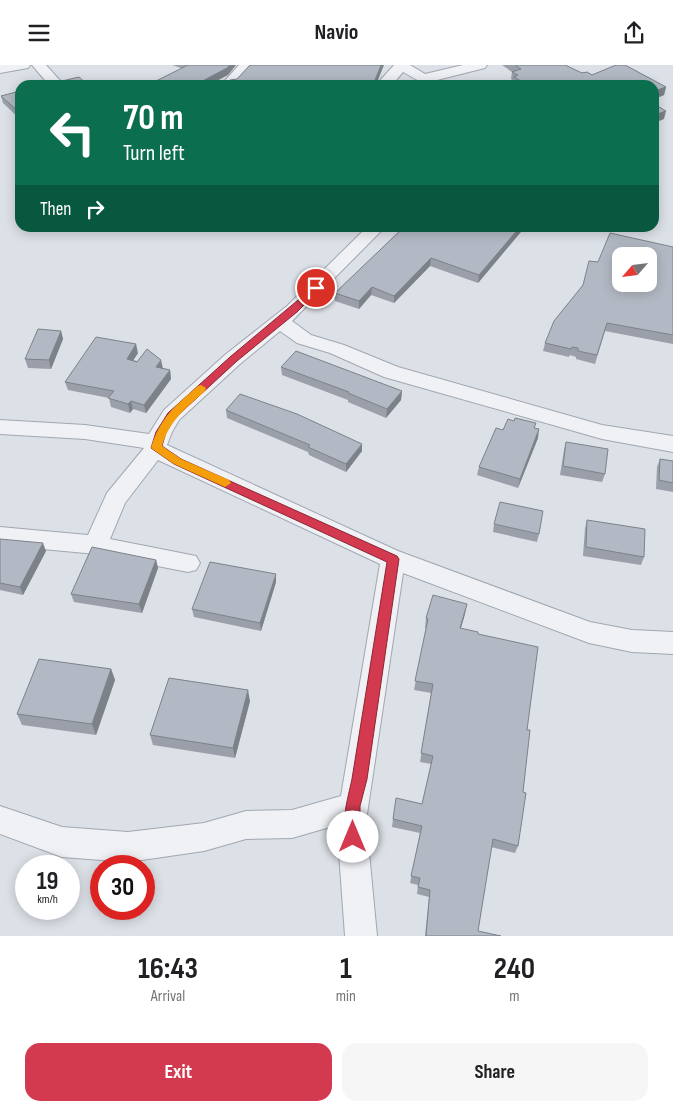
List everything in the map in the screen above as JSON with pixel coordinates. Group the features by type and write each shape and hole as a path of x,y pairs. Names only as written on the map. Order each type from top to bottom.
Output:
{"street":[{"path":"0,69 23,65"},
{"path":"39,65 52,80"},
{"path":"233,80 247,65"},
{"path":"390,80 401,65 423,79 480,65"},
{"path":"96,545 115,499 157,441 171,415 233,359 280,321 373,232"},
{"path":"280,321 304,339 344,351 391,372 602,432 673,444"},
{"path":"0,427 85,432 157,441 178,461 393,559 589,632 632,641 673,643"},
{"path":"0,536 96,545 188,563"},
{"path":"361,936 362,917 353,837 353,806 360,779 393,559"},
{"path":"0,820 62,842 128,847 204,837 246,825 292,824 353,806"}],"building":[{"path":"188,65 230,65 204,80 158,80"},
{"path":"250,65 381,65 375,80 230,80 237,79"},
{"path":"515,65 565,65 582,73 587,72 592,75 616,65 625,65 653,80 519,80 514,77 518,75 512,72 521,69"},
{"path":"79,77 82,80 66,80"},
{"path":"659,83 666,87 659,89"},
{"path":"15,92 15,109 1,96"},
{"path":"659,107 666,111 659,113"},
{"path":"399,232 516,232 479,275 431,258 394,296 372,287 359,301 335,293"},
{"path":"610,233 673,247 673,335 607,323 597,355 578,351 578,348 572,347 571,349 545,343 554,321 583,285 589,261 598,262"},
{"path":"38,329 61,331 49,360 25,359"},
{"path":"96,337 136,344 127,359 137,362 147,349 161,360 156,367 170,370 144,405 131,401 128,404 108,398 114,391 65,382"},
{"path":"296,351 402,391 387,409 349,392 281,367"},
{"path":"240,394 297,414 362,444 346,464 308,447 310,445 226,410"},
{"path":"515,418 536,423 534,428 539,429 520,479 479,467 496,428 503,430 508,419 514,421"},
{"path":"566,442 608,449 605,474 563,466"},
{"path":"660,459 673,461 673,483 659,480"},
{"path":"500,502 543,511 539,534 494,524"},
{"path":"587,520 645,529 644,557 586,547"},
{"path":"0,539 43,543 20,587 0,583"},
{"path":"92,547 156,560 139,604 71,594"},
{"path":"210,562 276,574 260,623 192,609"},
{"path":"433,595 467,604 460,628 478,632 478,634 538,647 527,730 530,730 523,792 526,793 518,846 493,839 478,931 501,936 426,936 430,890 418,887 420,878 411,876 422,826 393,819 396,798 422,804 433,756 421,753 433,684 415,681 428,619 426,618"},
{"path":"39,659 111,669 92,724 17,714"},
{"path":"169,678 248,690 233,748 150,735"}],"slow traffic":[{"path":"201,388 171,415 161,432 156,448 164,454 225,483"}],"route":[{"path":"316,288 294,310 233,359 171,415 161,432 156,448 178,461 393,559 360,779 353,806 353,837"}]}
